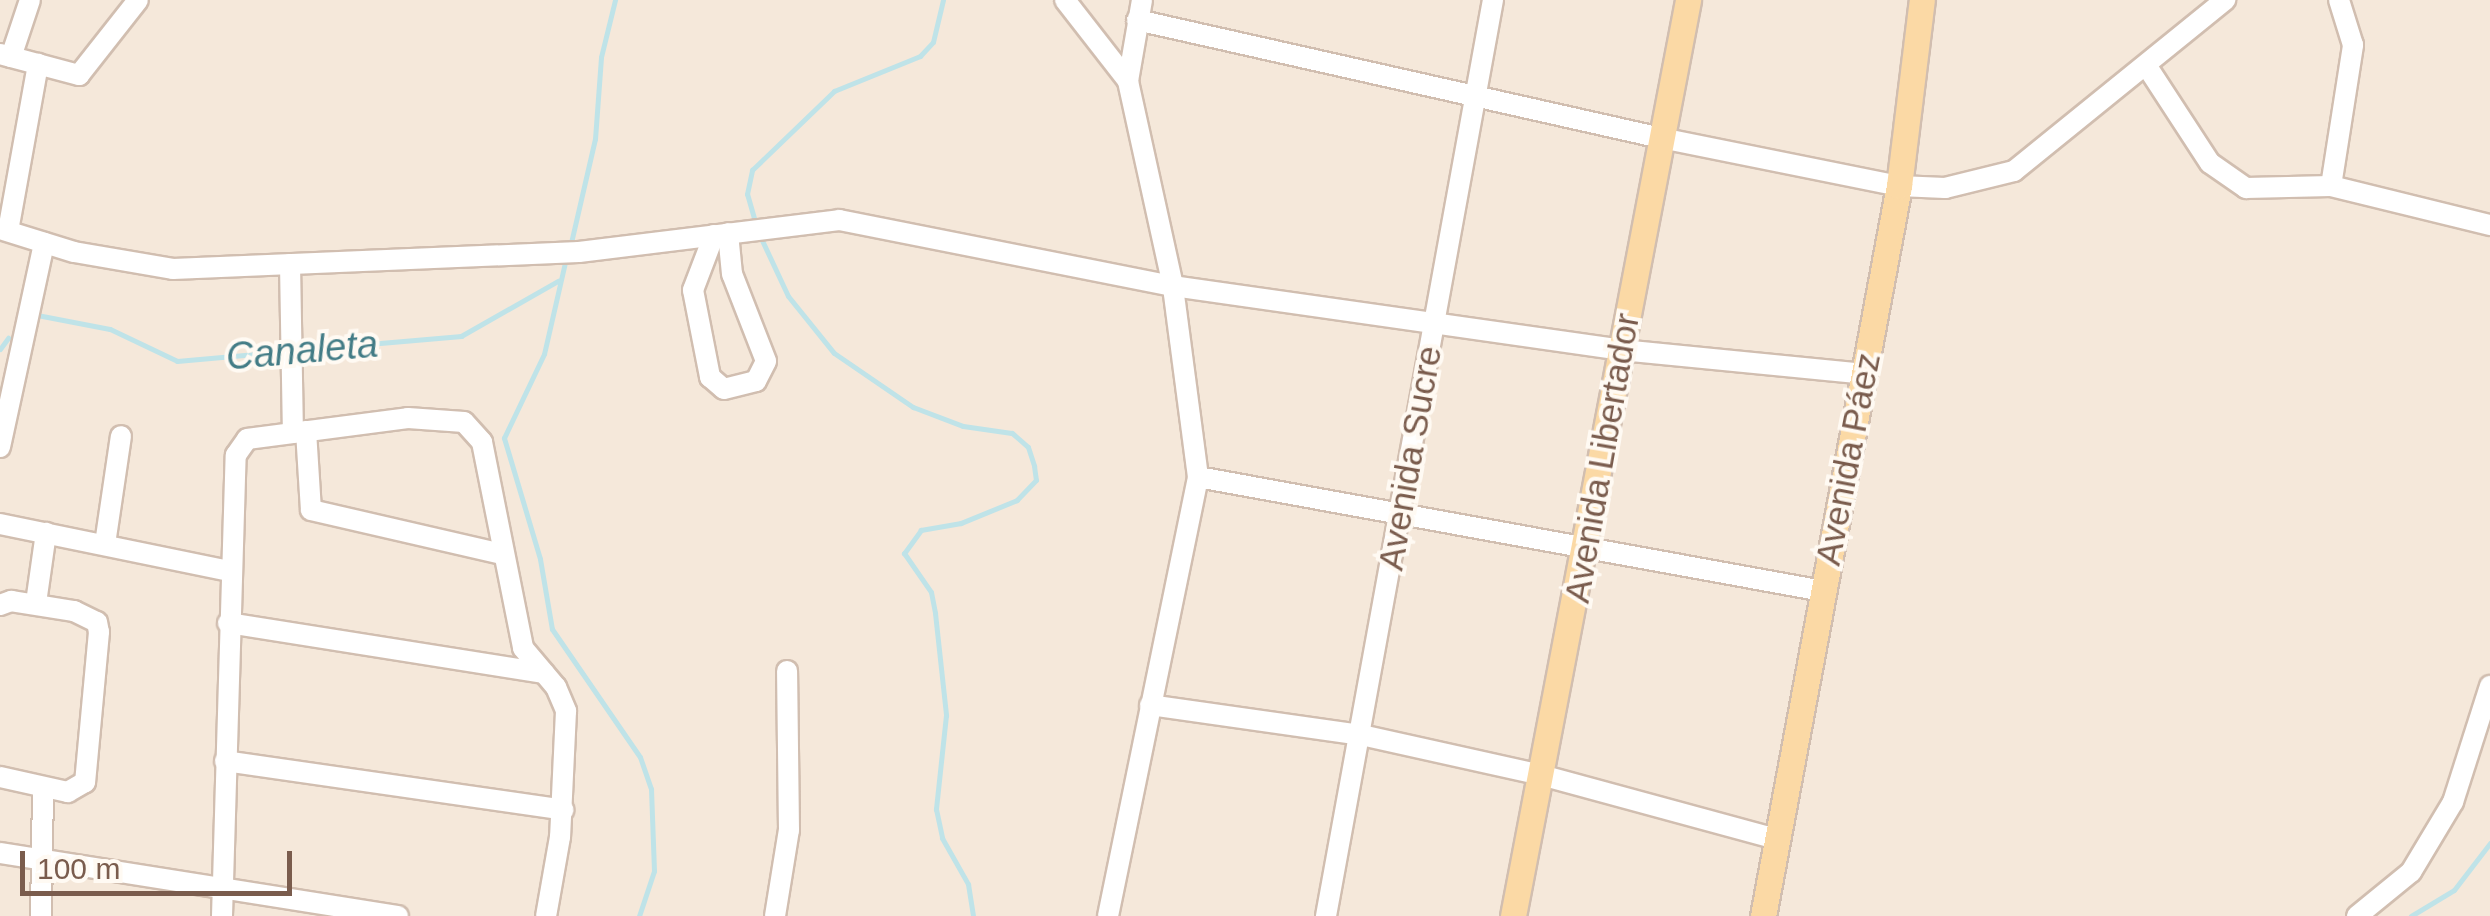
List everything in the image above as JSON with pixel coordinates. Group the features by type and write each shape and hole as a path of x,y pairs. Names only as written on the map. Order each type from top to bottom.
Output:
{"main road":[{"name":"Avenida Libertador","path":"1513,916 1587,546 1688,0"},
{"name":"Avenida Páez","path":"1762,916 1899,186 1922,0"}],"street":[{"path":"30,0 6,56 79,75 138,0"},
{"path":"1066,0 1128,82"},
{"name":"Avenida Sucre","path":"1326,916 1493,0"},
{"path":"1108,916 1198,478 1173,286 1128,82 1140,10 1662,138 1899,186 1997,180 2225,0"},
{"path":"2331,186 2353,45 2339,0"},
{"path":"38,64 4,230 44,243 173,269 579,252 739,232 858,223 1173,286 1621,350 1865,374"},
{"path":"2146,66 2220,174 2265,192 2331,186 2490,224"},
{"path":"739,232 732,274 766,361 756,381 724,388 710,377 693,290 739,232"},
{"path":"0,447 44,243"},
{"path":"290,264 300,432 311,510 502,554"},
{"path":"222,916 229,570 240,446 300,432 408,418 469,425 489,459 502,554 523,648 544,673 566,712 563,810 546,916"},
{"path":"105,544 121,436"},
{"path":"1198,478 1823,591"},
{"path":"0,524 229,570"},
{"path":"36,602 46,533"},
{"path":"0,605 36,602 88,616 99,632 85,782 68,792 43,790 0,777"},
{"path":"228,623 544,673"},
{"path":"775,916 789,830 788,670"},
{"path":"2357,916 2411,872 2453,802 2490,686"},
{"path":"1150,705 1361,735 1542,774 1776,839"},
{"path":"226,762 563,810"},
{"path":"41,916 43,790"},
{"path":"0,854 398,916"}],"shaded area":[{"path":"0,0 2490,0 2490,916 0,916"}],"waterway":[{"path":"570,247 595,139 601,57 615,0"},
{"path":"756,225 747,194 752,170 834,91 920,56 933,42 943,0"},
{"path":"760,236 788,296 834,353 913,407 963,426 1012,433 1028,447 1034,466 1036,480 1017,500 961,523 921,530 904,553 931,592 935,613 946,715 936,809 942,838 968,884 973,916"},
{"path":"566,258 544,354 504,438 540,559 552,629 640,757 651,789 654,871 639,916"},
{"name":"Canaleta","path":"299,350 461,336 558,281"},
{"name":"Canaleta","path":"37,315 110,329 177,361 288,351"},
{"name":"Canaleta","path":"0,349 8,338"},
{"path":"2411,916 2454,890 2490,843"}]}
